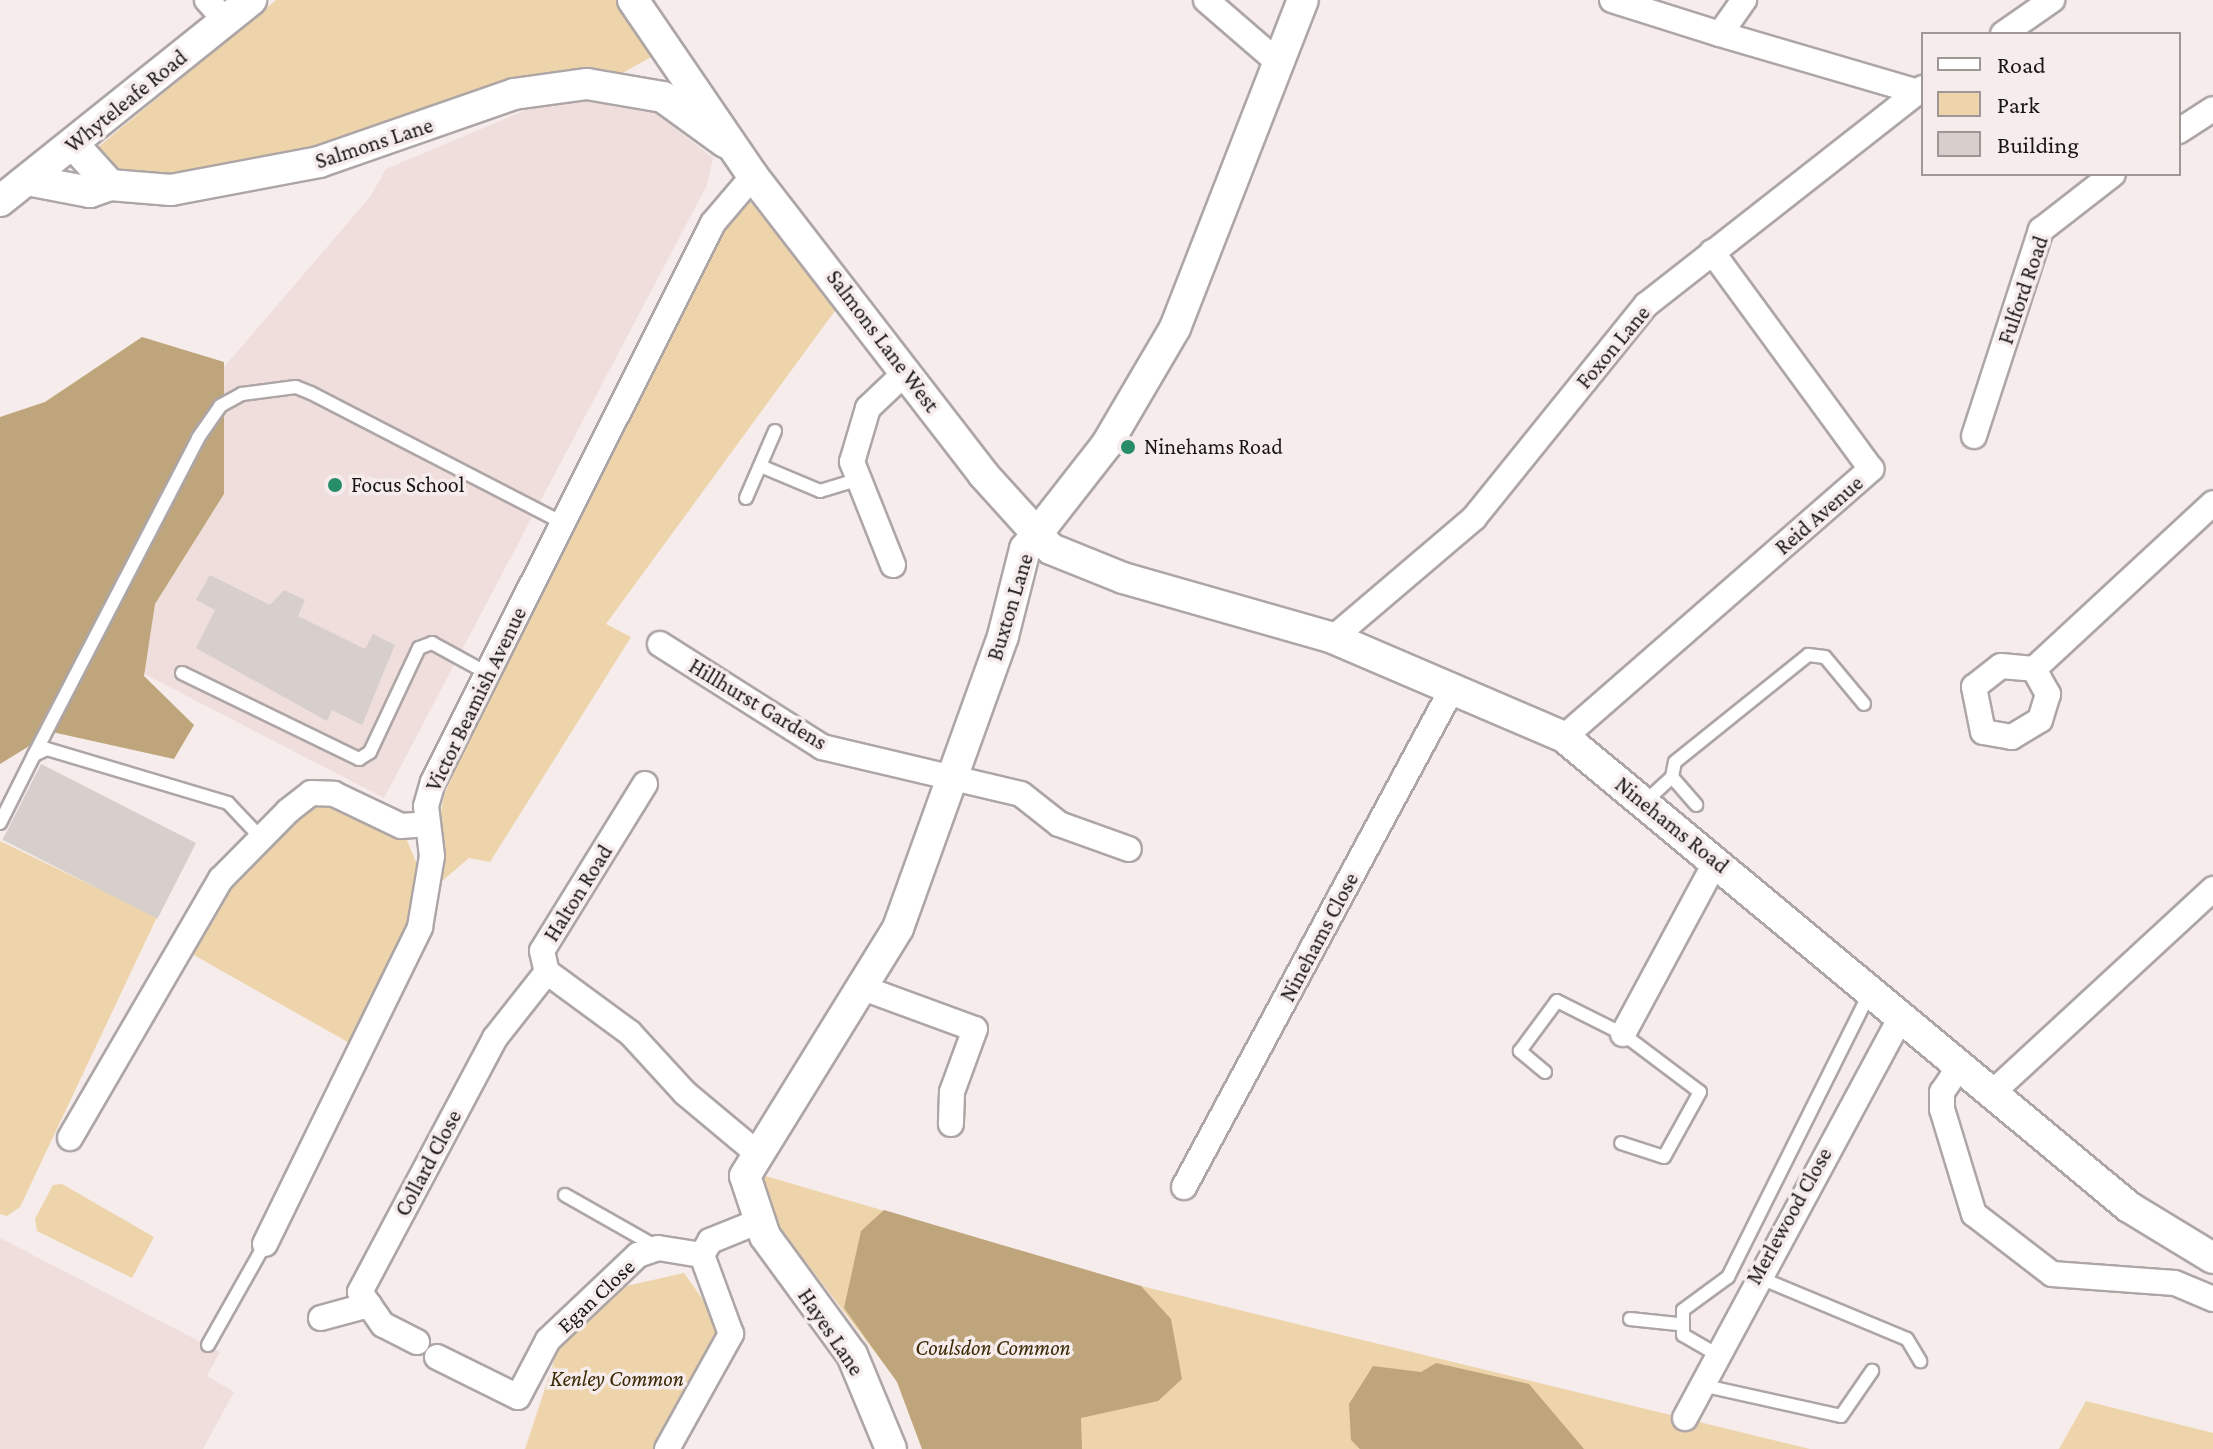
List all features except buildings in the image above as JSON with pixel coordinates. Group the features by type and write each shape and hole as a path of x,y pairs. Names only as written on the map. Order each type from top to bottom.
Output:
{"street":[{"name":"Whyteleafe Road","path":"0,201 74,145 216,10 251,0"},
{"name":"Salmons Lane West","path":"633,0 753,176 983,474 1038,529"},
{"path":"1206,0 1279,63"},
{"name":"Buxton Lane","path":"757,1222 745,1176 898,928 1038,529 1107,444 1175,328 1303,0"},
{"path":"1612,0 1920,90"},
{"path":"1720,34 1744,0"},
{"path":"2018,30 2052,0"},
{"path":"634,87 652,75 666,46"},
{"name":"Salmons Lane","path":"27,180 90,192 110,185 171,190 319,162 514,94 587,84 634,87"},
{"name":"Salmons Lane West","path":"634,87 663,97 733,148"},
{"name":"Foxon Lane","path":"1333,638 1474,518 1646,305 1920,90"},
{"path":"2181,130 2213,109"},
{"path":"74,145 110,185"},
{"name":"Victor Beamish Avenue","path":"265,1244 420,927 432,856 428,824 433,782 713,223 753,176"},
{"name":"Fulford Road","path":"1974,436 2041,230 2110,176"},
{"name":"Reid Avenue","path":"1564,737 1871,469 1712,252"},
{"path":"893,565 856,480 852,462 868,408 906,372"},
{"path":"2034,669 2213,503"},
{"name":"Ninehams Road","path":"1038,529 1051,549 1079,563 1333,638 1564,737 2129,1207 2213,1258"},
{"name":"Hillhurst Gardens","path":"660,644 822,747 954,773 1021,794 1059,824 1129,849"},
{"name":"Ninehams Close","path":"1184,1187 1453,687"},
{"name":"Halton Road","path":"645,784 542,951 547,972 630,1033 685,1093 757,1153"},
{"path":"70,1138 178,946 221,879 260,837 311,793 334,794 401,826 428,824"},
{"path":"1623,1034 1716,861"},
{"path":"1992,1093 2213,889"},
{"name":"Collard Close","path":"369,1305 360,1292 495,1038 547,972"},
{"path":"863,988 975,1029 952,1092 951,1124"},
{"name":"Merlewood Close","path":"1685,1418 1755,1276 1900,1018"},
{"path":"1959,1067 1942,1092 1942,1109 1974,1214 2052,1274 2175,1283 2213,1299"},
{"path":"667,1449 731,1334 702,1255 710,1241 757,1222"},
{"name":"Hayes Lane","path":"757,1222 852,1355 891,1449"},
{"name":"Egan Close","path":"369,1305 383,1325 518,1397 548,1340 638,1255 658,1248 702,1255"},
{"path":"321,1318 369,1305"}],"lane":[{"path":"0,823 198,438 220,406 242,394 296,387 311,393 563,523"},
{"path":"746,498 763,467 775,431"},
{"path":"763,467 820,491 856,480"},
{"path":"182,673 359,759 370,752 419,648 432,643 487,673"},
{"path":"1645,802 1672,777 1675,762 1808,655 1825,657 1864,704"},
{"path":"34,755 47,749 228,803 260,837"},
{"path":"1672,777 1696,805"},
{"path":"1678,1324 1683,1310 1728,1277 1870,992"},
{"path":"1545,1072 1520,1051 1557,1001 1623,1034 1700,1092 1664,1157 1621,1143"},
{"path":"565,1195 658,1248"},
{"path":"208,1345 265,1244"},
{"path":"1755,1276 1907,1339 1920,1361"},
{"path":"1630,1319 1678,1324 1716,1354"},
{"path":"1701,1385 1841,1416 1872,1371"}],"shaded area":[{"name":"Focus School","path":"576,99 645,105 713,158 707,185 384,798 17,608 370,197 386,169 526,110"},
{"path":"0,1238 220,1352 207,1376 234,1392 203,1449 0,1449"}],"green space":[{"path":"276,0 619,0 650,43 651,57 619,75 250,163 170,177 122,173 109,165 97,148"},
{"path":"746,197 837,308 606,624 631,637 490,862 469,858 428,893 360,1049 178,946 311,793 401,826 428,891 444,795 486,699 717,239"},
{"path":"142,337 224,362 224,494 155,604 144,676 194,725 174,759 52,732 0,764 0,417 45,402"},
{"path":"0,841 157,917 20,1207 7,1216 0,1214"},
{"name":"Coulsdon Common","path":"762,1175 1141,1286 1810,1449 922,1449 897,1381 779,1227 762,1195"},
{"path":"62,1184 154,1237 132,1278 37,1231 35,1219 53,1185"},
{"path":"884,1210 1141,1286 1171,1319 1182,1379 1158,1401 1081,1418 1082,1449 922,1449 897,1382 844,1308 861,1231"},
{"name":"Kenley Common","path":"684,1273 720,1324 654,1449 525,1449 561,1340 626,1286"},
{"path":"1436,1363 1529,1384 1584,1449 1360,1449 1351,1440 1349,1404 1373,1366 1421,1372"},
{"path":"2086,1401 2213,1433 2213,1449 2059,1449"}],"place":[{"name":"Ninehams Road","path":"1128,447"},
{"name":"Focus School","path":"335,485"}]}
